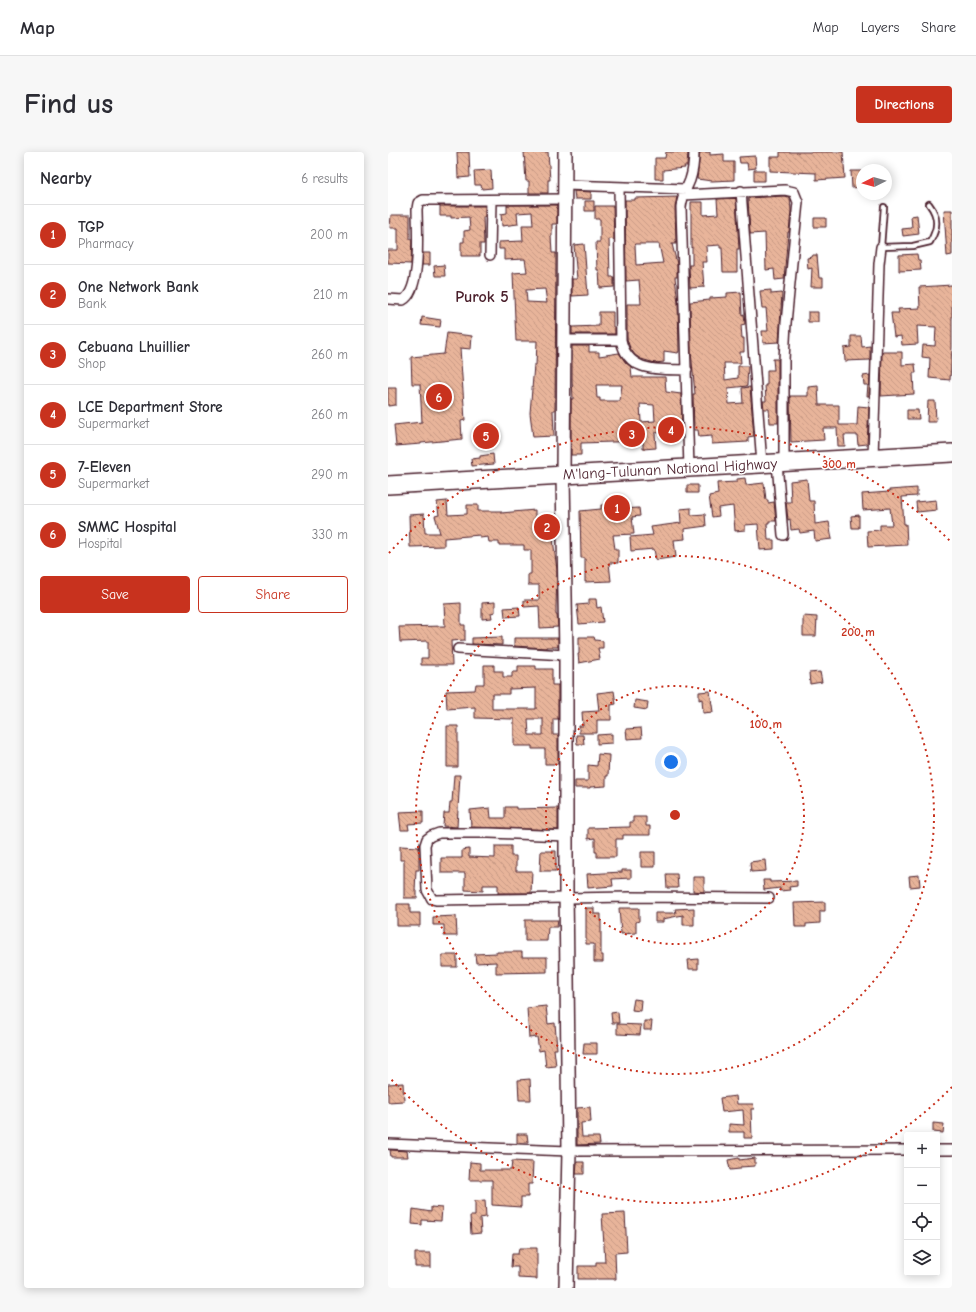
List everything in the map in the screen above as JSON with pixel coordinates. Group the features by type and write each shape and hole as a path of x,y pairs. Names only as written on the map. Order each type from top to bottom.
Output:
{"highway":[{"name":"M'lang-Tulunan National Highway","path":"388,485 952,453"}],"main road":[{"path":"565,152 563,476 566,655 566,898 569,1151 566,1288"}],"street":[{"path":"689,468 681,207 684,192 693,168 694,152"},
{"path":"565,185 684,192 794,192 798,202 786,323 775,463"},
{"path":"619,188 621,340 626,354 630,360 636,364 652,369 687,370"},
{"path":"742,191 783,535"},
{"path":"388,299 404,300 411,291 416,269 418,203 423,200 565,199"},
{"path":"490,255 491,200"},
{"path":"873,457 879,264 881,247"},
{"path":"564,340 621,340"},
{"path":"458,649 566,655"},
{"path":"566,836 489,833 439,833 431,836 427,839 425,845 427,890 432,899 436,900 630,897 769,898"},
{"path":"388,1144 569,1151 904,1150"},
{"path":"940,1150 952,1150"}],"lane":[{"path":"884,207 881,247 913,246 930,242 935,232 936,219 934,211 929,204"}],"building":[{"path":"457,152 469,152 470,177 458,178"},
{"path":"524,152 548,152 550,180 548,180 548,193 529,193 529,181 526,181"},
{"path":"666,152 688,152 687,166 684,166 685,168 663,170 663,179 655,179 655,158 665,158"},
{"path":"700,152 710,152 710,155 724,154 724,162 734,162 734,180 712,181 697,179"},
{"path":"780,152 843,152 845,178 816,180 816,173 770,171 770,157 780,157"},
{"path":"755,156 756,168 748,169 747,163 740,163 739,157"},
{"path":"491,170 492,188 482,189 481,185 475,185 474,171"},
{"path":"754,170 765,170 765,181 754,181"},
{"path":"851,171 856,171 856,188 852,188"},
{"path":"574,191 591,192 591,199 575,199"},
{"path":"677,197 675,207 676,244 672,244 677,264 677,277 675,277 678,303 679,351 678,353 664,351 664,362 655,363 641,359 635,355 630,348 627,339 627,304 641,304 639,280 626,281 625,200 635,200 635,198","holes":["636,244 659,244 663,263 636,265"]},
{"path":"790,197 791,211 784,279 775,280 774,269 766,270 765,233 750,234 748,198"},
{"path":"736,198 739,249 737,249 737,272 723,272 722,248 720,248 720,245 706,246 707,262 702,262 704,287 690,288 689,265 692,265 691,202 703,202 703,215 718,214 717,199"},
{"path":"585,201 594,201 594,211 585,211"},
{"path":"507,205 557,205 557,224 552,224 551,236 552,253 556,253 555,410 553,410 554,436 533,437 530,413 534,365 536,365 537,341 516,341 513,273 527,272 525,259 504,260 504,249 499,249 499,242 523,241 522,225 533,225 532,212 517,213 518,224 502,226 501,214 507,213","holes":["545,289 547,303 527,302 526,290"]},
{"path":"440,206 485,206 485,217 483,217 484,244 480,244 480,256 461,256 461,242 464,242 464,231 470,230 469,217 451,218 451,216 440,216"},
{"path":"595,206 613,206 614,240 609,239 610,277 614,277 614,287 600,288 599,270 597,270 596,242 600,242 600,219 595,219"},
{"path":"944,210 952,210 952,255 947,256"},
{"path":"391,215 410,215 410,239 412,239 411,264 388,263 388,250 398,250 398,228 390,228"},
{"path":"917,215 919,234 903,236 902,229 912,228 911,216"},
{"path":"814,218 826,218 826,227 814,227"},
{"path":"584,244 588,295 572,296 572,279 577,279 574,245"},
{"path":"423,253 430,253 430,265 422,265"},
{"path":"917,254 918,260 920,260 921,270 899,271 899,255"},
{"path":"813,255 817,255 819,278 823,278 823,287 811,287 812,268 808,269 807,258 812,257"},
{"path":"444,265 445,276 435,276 434,266"},
{"path":"952,285 952,347 950,380 929,378 930,358 922,357 923,345 935,346 936,327 917,326 918,344 902,345 901,336 894,337 891,313 899,313 898,309 920,308 919,287"},
{"path":"771,290 771,294 782,293 779,342 763,343 762,331 768,331 766,308 762,308 760,291"},
{"path":"741,292 742,315 744,314 745,324 741,325 742,338 744,338 744,352 740,352 741,363 724,363 725,380 738,378 738,366 748,366 747,386 728,388 729,404 743,403 742,388 750,387 754,436 748,437 748,442 712,444 712,436 699,437 698,430 694,430 693,394 695,394 691,351 690,302 710,300 710,298 727,297 727,293"},
{"path":"599,312 613,312 613,327 615,327 615,334 572,334 572,327 599,326"},
{"path":"808,312 818,312 818,322 808,322"},
{"path":"422,317 441,320 440,327 421,325"},
{"path":"447,333 472,336 471,349 460,348 465,420 461,421 462,439 396,446 394,425 422,422 420,384 412,384 411,357 444,354"},
{"path":"851,336 861,336 862,347 870,346 870,360 845,361 844,348 851,347"},
{"path":"572,346 589,346 589,352 599,352 599,356 619,353 631,367 632,377 665,377 666,392 681,394 682,431 655,433 656,448 643,449 643,441 581,443 581,455 571,455 571,399 573,399","holes":["596,385 622,385 620,401 600,401 600,398 597,398","640,404 654,405 655,421 641,422"]},
{"path":"882,352 902,352 902,365 915,364 916,373 913,373 914,394 881,396"},
{"path":"773,359 778,359 778,423 770,423 769,409 764,409 763,401 766,401 765,385 767,385 767,370 774,370"},
{"path":"870,375 869,396 867,396 868,385 864,385 863,376"},
{"path":"818,386 819,405 839,405 839,425 857,425 858,406 869,407 867,444 858,445 857,435 844,435 845,446 838,446 837,428 823,428 824,440 791,442 790,396 808,396 808,387"},
{"path":"388,388 396,388 396,405 388,406"},
{"path":"928,401 935,401 936,422 927,422"},
{"path":"907,410 918,410 919,419 907,419"},
{"path":"493,454 494,464 472,466 471,459"},
{"path":"745,478 746,485 764,483 766,500 768,500 768,503 774,502 776,521 769,521 769,523 767,523 768,540 774,540 774,549 760,550 758,524 745,525 745,530 735,531 733,506 718,508 719,516 712,517 709,496 718,494 717,483 737,482 737,479"},
{"path":"807,479 809,501 814,501 815,524 829,522 832,539 815,541 814,531 800,533 799,529 791,530 786,502 791,502 790,481"},
{"path":"687,485 698,485 698,493 687,493"},
{"path":"917,488 917,496 902,497 907,545 868,547 867,531 880,530 880,525 892,525 890,508 863,510 862,494"},
{"path":"936,500 937,510 917,512 916,502"},
{"path":"447,501 448,515 467,514 467,505 478,505 478,511 501,511 501,513 535,510 535,518 552,518 557,570 556,615 558,627 540,628 539,606 524,607 524,600 539,600 539,585 528,585 528,574 531,574 531,550 524,550 524,545 499,545 499,542 489,542 488,537 480,538 480,535 444,538 444,546 410,547 409,515 424,514 425,533 440,533 435,516 439,515 437,502"},
{"path":"622,504 622,509 639,508 640,516 632,517 634,534 613,535 615,549 618,549 618,563 609,563 611,581 585,582 585,558 581,558 580,511 601,509 601,505"},
{"path":"691,508 691,515 705,514 706,526 684,529 685,539 674,540 676,557 656,560 654,549 631,551 630,537 653,535 651,527 681,523 680,509"},
{"path":"859,515 859,528 852,528 851,516"},
{"path":"589,599 596,599 597,608 601,607 603,622 579,624 577,605 589,604"},
{"path":"495,602 495,612 491,613 492,618 482,619 482,603"},
{"path":"461,603 461,625 465,625 465,640 451,641 452,665 421,665 421,658 428,658 428,641 400,642 399,627 445,626 444,604"},
{"path":"519,607 520,616 505,617 504,608"},
{"path":"803,616 817,617 816,636 803,636"},
{"path":"502,637 502,645 472,644 472,638"},
{"path":"579,637 594,637 595,640 603,641 603,648 598,648 600,659 579,663"},
{"path":"514,638 558,638 558,647 546,648 514,646"},
{"path":"484,665 494,665 494,671 503,671 503,677 512,677 512,672 518,672 518,666 536,666 536,669 552,669 552,685 558,685 558,719 553,719 553,735 558,735 558,764 545,764 545,749 532,749 532,746 514,746 514,719 475,718 475,707 447,709 446,691 475,690 476,684 484,684","holes":["536,688 536,709 492,709 492,694 509,694 509,689","528,719 543,719 543,735 529,735"]},
{"path":"820,672 822,682 810,684 809,673"},
{"path":"614,691 616,704 611,705 611,720 597,720 597,733 579,733 579,726 583,726 582,712 599,711 597,693"},
{"path":"710,691 713,712 703,713 702,699 699,700 699,692"},
{"path":"635,700 648,702 647,710 634,708"},
{"path":"447,726 458,726 458,767 447,767"},
{"path":"641,728 642,738 627,739 626,729"},
{"path":"612,734 612,743 597,744 597,735"},
{"path":"576,735 583,735 584,744 577,744"},
{"path":"598,754 609,755 606,786 575,788 575,781 588,781 588,765 597,766"},
{"path":"454,775 460,775 457,827 443,826 444,813 449,813 450,802 452,802"},
{"path":"505,807 516,807 516,809 558,808 558,830 471,827 470,810 490,808 491,818 505,818"},
{"path":"423,811 423,823 408,824 409,830 401,830 399,812"},
{"path":"633,817 646,817 646,826 650,826 650,835 623,835 623,839 616,839 616,857 597,857 597,852 595,852 595,838 588,839 588,828 630,827 630,822 633,822"},
{"path":"400,846 419,847 419,870 416,870 415,891 417,891 417,898 404,898 404,860 400,860"},
{"path":"495,846 511,846 511,856 516,856 516,871 532,871 531,893 498,893 498,885 483,885 483,891 465,890 465,873 441,873 441,858 462,858 462,850 469,849 469,857 495,858"},
{"path":"541,851 556,851 556,871 540,871"},
{"path":"641,852 655,852 655,867 641,867"},
{"path":"765,860 766,871 751,872 750,862"},
{"path":"622,870 631,870 631,878 612,879 613,886 588,888 587,874 622,872"},
{"path":"666,874 677,874 678,888 667,888"},
{"path":"919,875 920,886 910,887 909,876"},
{"path":"693,877 704,877 704,892 693,891"},
{"path":"763,880 770,880 770,882 797,881 797,886 789,887 790,890 780,891 780,888 764,890"},
{"path":"825,902 825,911 820,911 820,923 806,924 806,927 795,927 794,903"},
{"path":"397,904 410,904 410,913 420,913 420,926 397,926"},
{"path":"586,908 594,908 594,914 601,914 601,955 603,955 603,962 594,962 594,944 586,944"},
{"path":"619,908 639,908 639,921 636,922 636,933 621,934"},
{"path":"694,908 694,925 683,925 683,915 663,919 663,922 655,922 655,913 676,913 675,909"},
{"path":"456,916 457,936 444,936 444,925 433,925 433,917"},
{"path":"525,920 558,920 557,927 548,927 547,941 525,941"},
{"path":"522,952 522,957 547,957 547,972 496,973 496,962 476,963 475,954"},
{"path":"442,955 457,955 457,967 442,967"},
{"path":"698,959 698,969 689,969 688,960"},
{"path":"634,999 641,1000 640,1011 632,1010"},
{"path":"546,1006 548,1024 555,1023 557,1049 554,1049 556,1066 546,1067 544,1050 539,1051 537,1037 529,1038 527,1008"},
{"path":"618,1012 619,1023 612,1023 611,1013"},
{"path":"644,1021 652,1021 651,1030 644,1030"},
{"path":"617,1024 641,1025 640,1035 617,1034"},
{"path":"584,1043 597,1043 597,1054 583,1054"},
{"path":"530,1079 531,1100 519,1100 518,1080"},
{"path":"403,1083 404,1101 388,1102 388,1084"},
{"path":"736,1096 737,1104 753,1104 754,1109 751,1109 752,1138 744,1138 744,1132 729,1132 729,1124 744,1125 743,1110 722,1112 720,1098"},
{"path":"590,1107 591,1122 581,1123 582,1137 599,1137 600,1144 577,1145 577,1108"},
{"path":"933,1123 944,1124 943,1133 933,1132"},
{"path":"517,1134 527,1134 528,1142 517,1143"},
{"path":"390,1150 407,1151 408,1157 391,1157"},
{"path":"739,1158 739,1160 755,1158 755,1166 740,1167 740,1169 730,1170 728,1160"},
{"path":"512,1161 533,1162 532,1184 528,1184 528,1197 521,1197 521,1207 492,1205 492,1180 469,1180 470,1162 480,1163 480,1170 511,1170"},
{"path":"577,1162 584,1162 584,1174 576,1174"},
{"path":"485,1200 486,1217 480,1218 481,1233 471,1234 470,1216 475,1216 475,1201"},
{"path":"431,1207 442,1208 441,1221 422,1220 422,1225 412,1224 413,1209 431,1212"},
{"path":"625,1213 627,1252 615,1253 616,1279 578,1279 578,1266 596,1266 596,1262 605,1262 602,1214"},
{"path":"519,1248 537,1248 537,1279 518,1278 518,1267 511,1267 512,1254 518,1254"},
{"path":"415,1253 431,1253 431,1267 415,1267"}],"place":[{"name":"SMMC Hospital","path":"439,397"},
{"name":"LCE Department Store","path":"671,430"},
{"name":"Cebuana Lhuillier","path":"632,434"},
{"name":"7-Eleven","path":"486,436"},
{"name":"TGP","path":"617,508"},
{"name":"One Network Bank","path":"547,527"}],"district":[{"name":"Purok 5","path":"482,297"}]}
